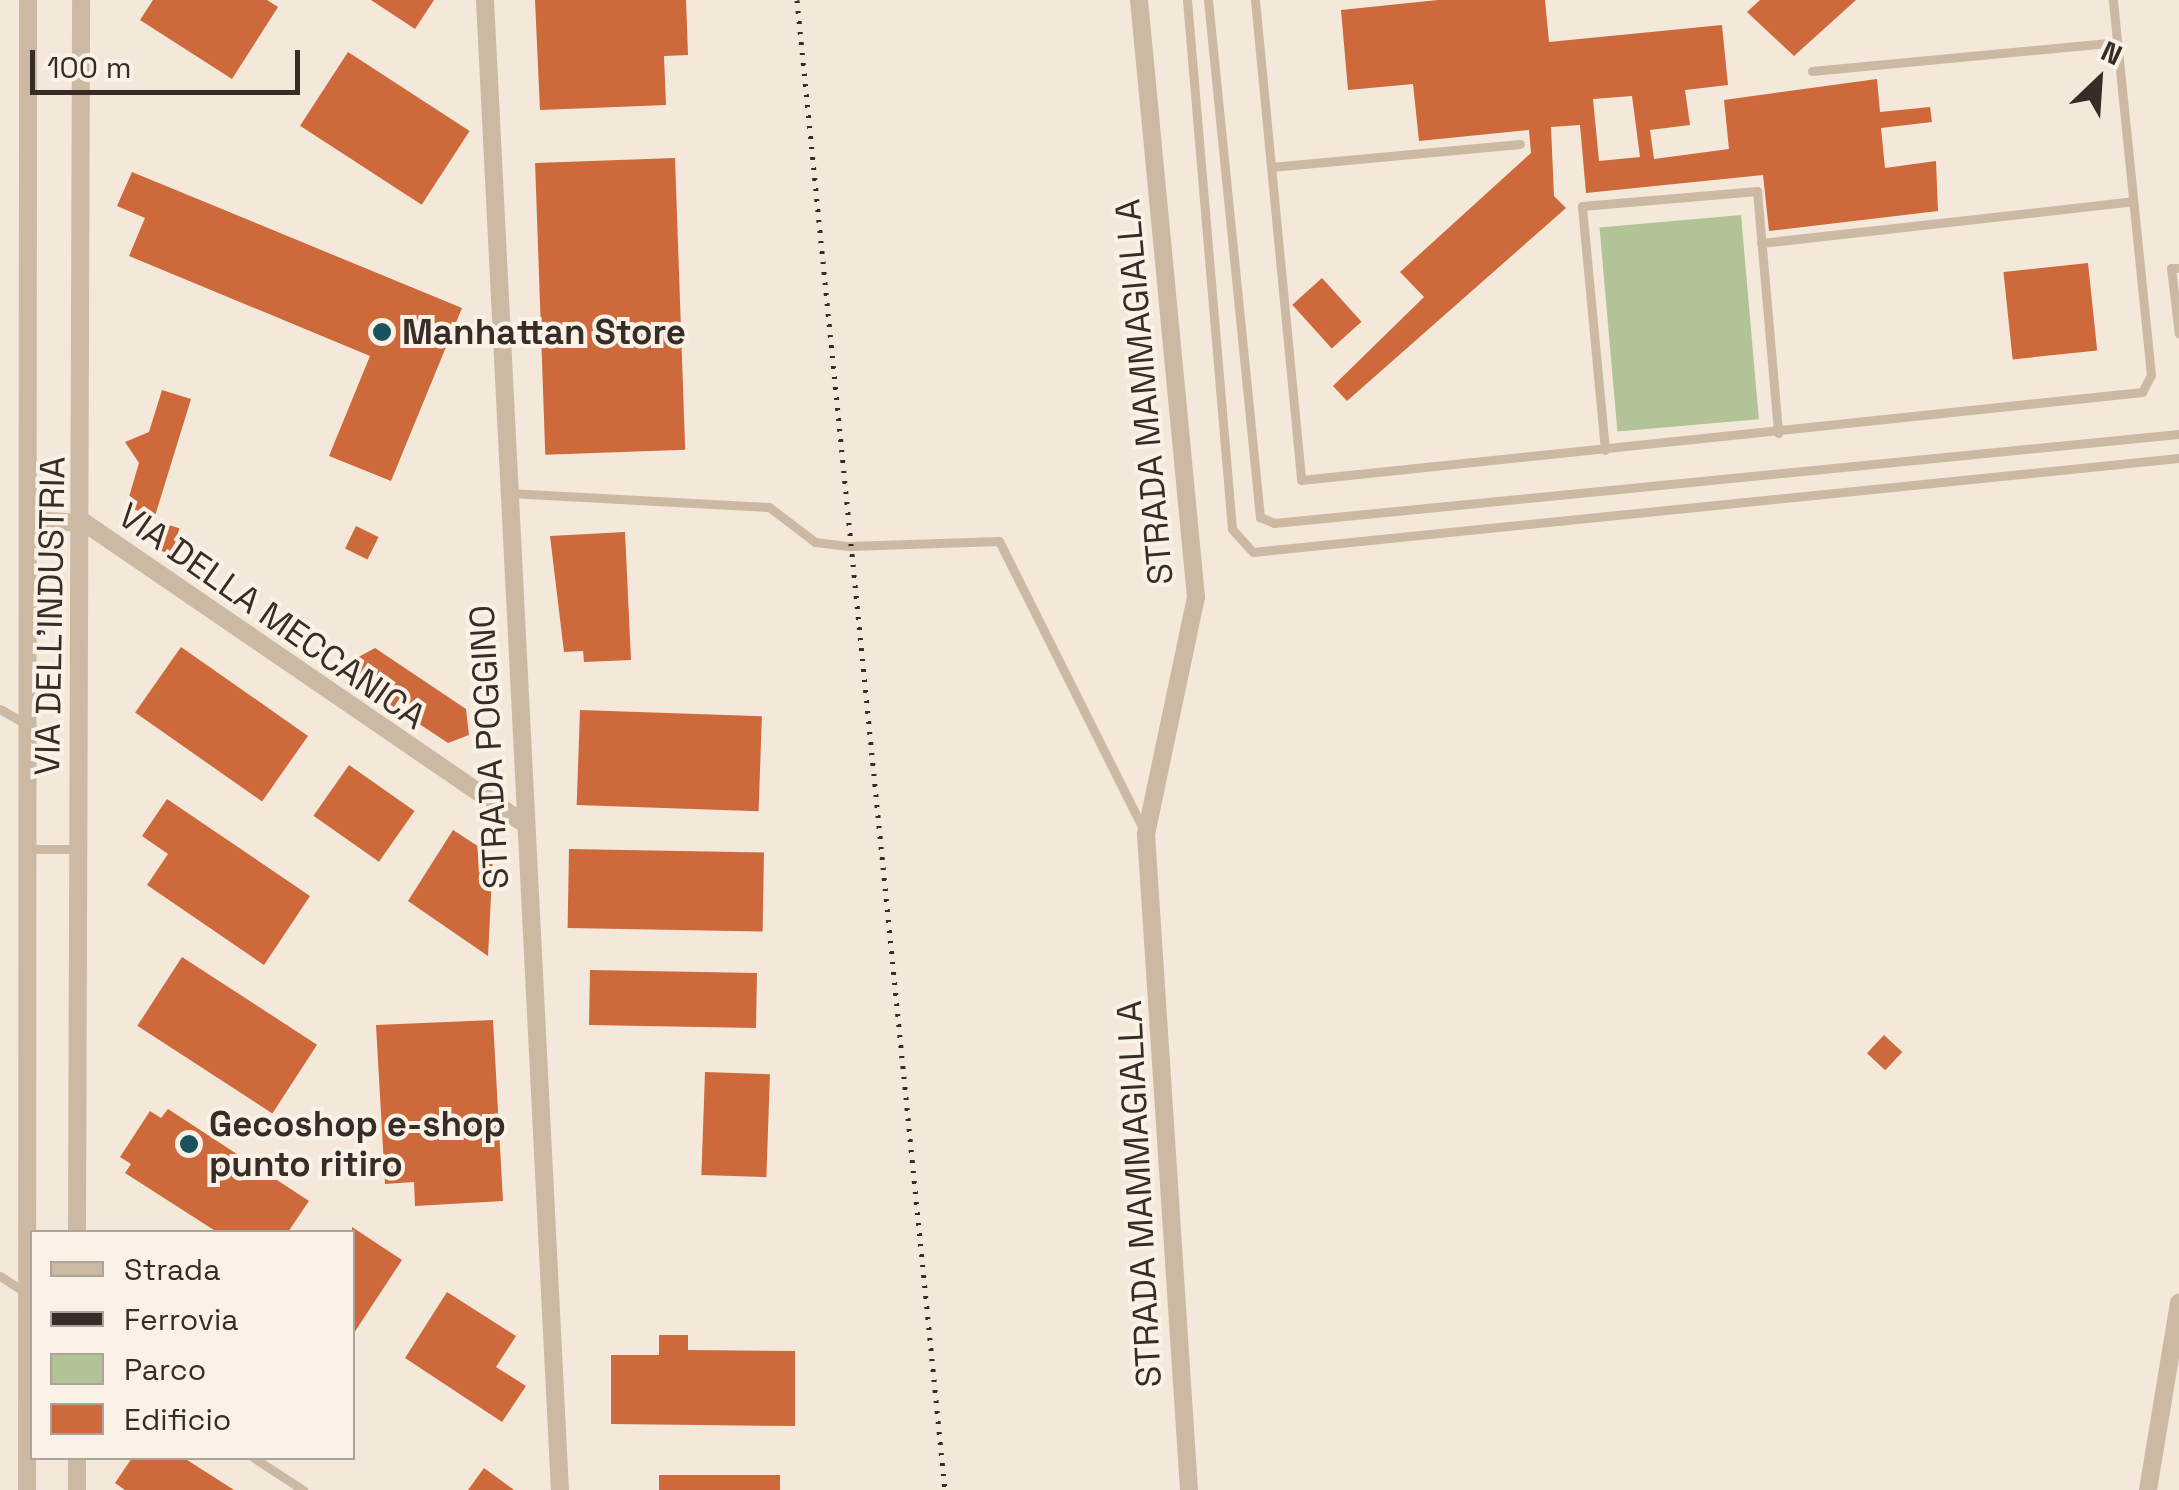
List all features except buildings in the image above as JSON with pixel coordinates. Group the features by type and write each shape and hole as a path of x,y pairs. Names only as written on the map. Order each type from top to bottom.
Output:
{"street":[{"name":"VIA DELL'INDUSTRIA","path":"27,1490 28,0"},
{"name":"VIA DELL'INDUSTRIA","path":"77,1230 85,524 81,0"},
{"name":"STRADA POGGINO","path":"485,0 560,1490"},
{"name":"STRADA MAMMAGIALLA","path":"1139,0 1196,596 1146,834 1189,1490"},
{"path":"28,520 85,524"},
{"name":"VIA DELLA MECCANICA","path":"85,524 525,824"},
{"path":"2148,1490 2179,1303"},
{"path":"77,1460 77,1490"}],"lane":[{"path":"1187,0 1232,529 1253,552 2179,458"},
{"path":"1208,0 1260,517 1274,523 2179,434"},
{"path":"1255,0 1300,480 2142,392 2151,375 2113,0"},
{"path":"1812,71 2117,42"},
{"path":"1271,167 1520,144"},
{"path":"1606,450 1582,206 1757,192 1778,433"},
{"path":"1762,244 2133,201"},
{"path":"2179,268 2171,268 2179,334"},
{"name":"STRADA MAMMAGIALLA","path":"509,493 769,506 815,542 849,546 999,541 1146,834"},
{"path":"0,708 28,725"},
{"path":"30,850 80,849"},
{"path":"0,1276 27,1294"},
{"path":"257,1460 303,1490"}],"green space":[{"path":"1741,215 1759,419 1617,432 1600,227"}],"railway":[{"path":"797,0 945,1490"}],"place":[{"name":"Manhattan Store","path":"382,332"},
{"name":"Gecoshop e-shop punto ritiro","path":"189,1144"}]}
